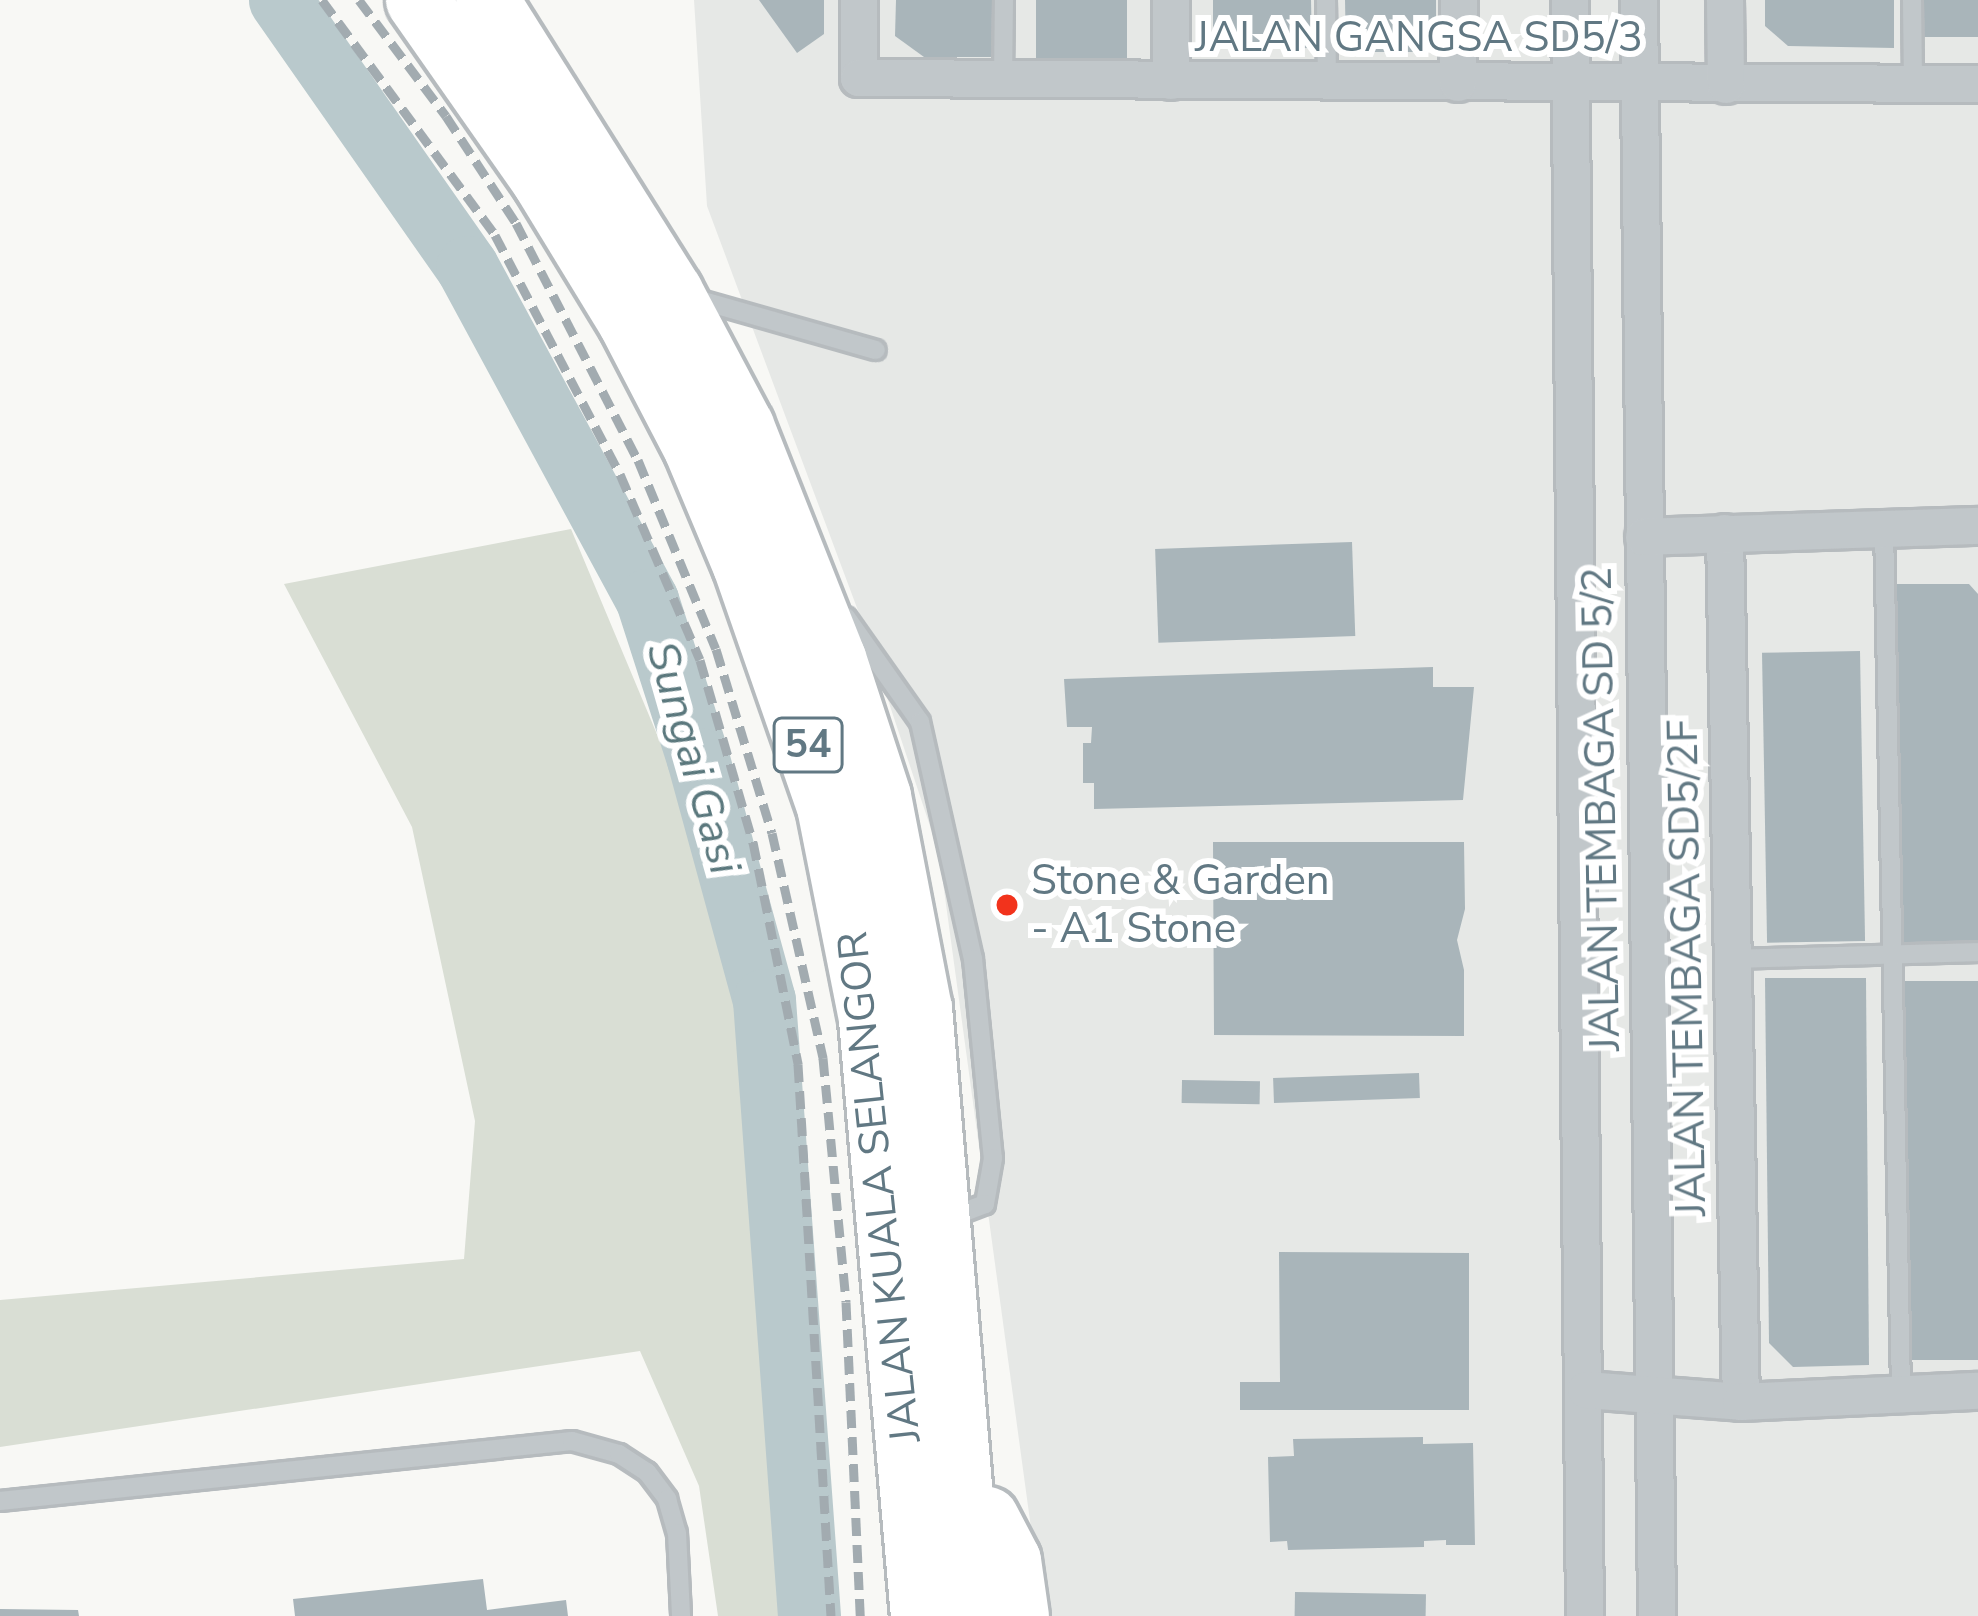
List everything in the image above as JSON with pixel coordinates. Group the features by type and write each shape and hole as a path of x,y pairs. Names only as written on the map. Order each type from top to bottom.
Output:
{"highway":[{"name":"JALAN KUALA SELANGOR","path":"416,0 543,180 629,321 695,448 758,604 828,806 870,1018 917,1605"},
{"name":"JALAN KUALA SELANGOR","path":"487,0 671,292 742,426 788,534 879,796 920,1007 971,1616"},
{"path":"960,1463 1009,1560 1017,1616"}],"street":[{"name":"JALAN GANGSA SD5/3","path":"859,0 859,78 1978,84"},
{"path":"1171,0 1172,81"},
{"path":"1458,83 1459,0"},
{"name":"JALAN TEMBAGA SD 5/2","path":"1570,0 1585,1616"},
{"name":"JALAN TEMBAGA SD 5/2","path":"1640,0 1658,1616"},
{"path":"1725,0 1726,85"},
{"path":"1644,538 1978,526"},
{"name":"JALAN TEMBAGA SD5/2F","path":"1725,533 1741,1402"},
{"path":"1586,1390 1741,1402 1978,1391"}],"lane":[{"path":"1003,80 1004,0"},
{"path":"1327,0 1327,82"},
{"path":"1912,0 1913,84"},
{"path":"671,292 877,350"},
{"path":"1884,527 1901,1391"},
{"path":"1732,958 1978,952"},
{"path":"0,1501 572,1441 619,1454 647,1472 667,1499 677,1534 682,1616"}],"shaded area":[{"path":"694,0 1978,0 1978,1616 1043,1616 939,853 860,616 707,206"},
{"path":"571,529 713,868 744,1026 785,1616 718,1616 699,1486 640,1351 0,1447 0,1300 464,1259 475,1121 412,827 284,584"}],"building":[{"path":"759,0 824,0 824,34 797,53"},
{"path":"896,0 994,0 994,57 924,57 895,36"},
{"path":"1036,0 1127,0 1127,58 1036,58"},
{"path":"1213,0 1311,0 1312,48 1226,49 1213,36"},
{"path":"1345,0 1436,0 1436,31 1416,52 1346,52"},
{"path":"1765,0 1894,0 1894,48 1788,46 1765,26"},
{"path":"1922,0 1978,0 1978,37 1922,37"},
{"path":"1352,542 1355,636 1158,643 1155,549"},
{"path":"1893,584 1969,584 1978,594 1978,943 1897,944"},
{"path":"1860,651 1865,941 1767,943 1762,653"},
{"path":"1433,667 1433,687 1474,687 1463,800 1094,809 1094,783 1083,783 1083,743 1091,743 1092,727 1067,727 1064,679"},
{"path":"1213,842 1464,842 1465,909 1457,940 1464,970 1464,1036 1214,1035"},
{"path":"1765,978 1866,978 1869,1365 1793,1367 1769,1343"},
{"path":"1895,981 1978,981 1978,1360 1895,1360"},
{"path":"1419,1073 1420,1098 1274,1103 1273,1078"},
{"path":"1182,1080 1260,1081 1260,1104 1182,1103"},
{"path":"1279,1252 1469,1253 1469,1410 1240,1410 1240,1382 1280,1382"},
{"path":"1423,1437 1423,1444 1473,1443 1475,1545 1446,1545 1446,1540 1424,1541 1424,1547 1288,1550 1287,1541 1270,1542 1268,1457 1294,1456 1293,1439"},
{"path":"483,1579 487,1610 566,1600 568,1616 295,1616 293,1599"},
{"path":"1295,1592 1426,1594 1426,1616 1295,1616"},
{"path":"0,1609 78,1610 79,1616 0,1616"}],"waterway":[{"name":"Sungai Gasi","path":"280,0 467,267 647,600 698,759 764,1000 809,1616"}],"railway":[{"path":"322,0 495,235 620,474 700,660 753,842 798,1064 831,1616"},
{"path":"359,0 446,116 516,223 638,460 716,649 772,833 823,1058 846,1302 860,1616"}],"place":[{"name":"Stone & Garden - A1 Stone","path":"1007,905"}]}
